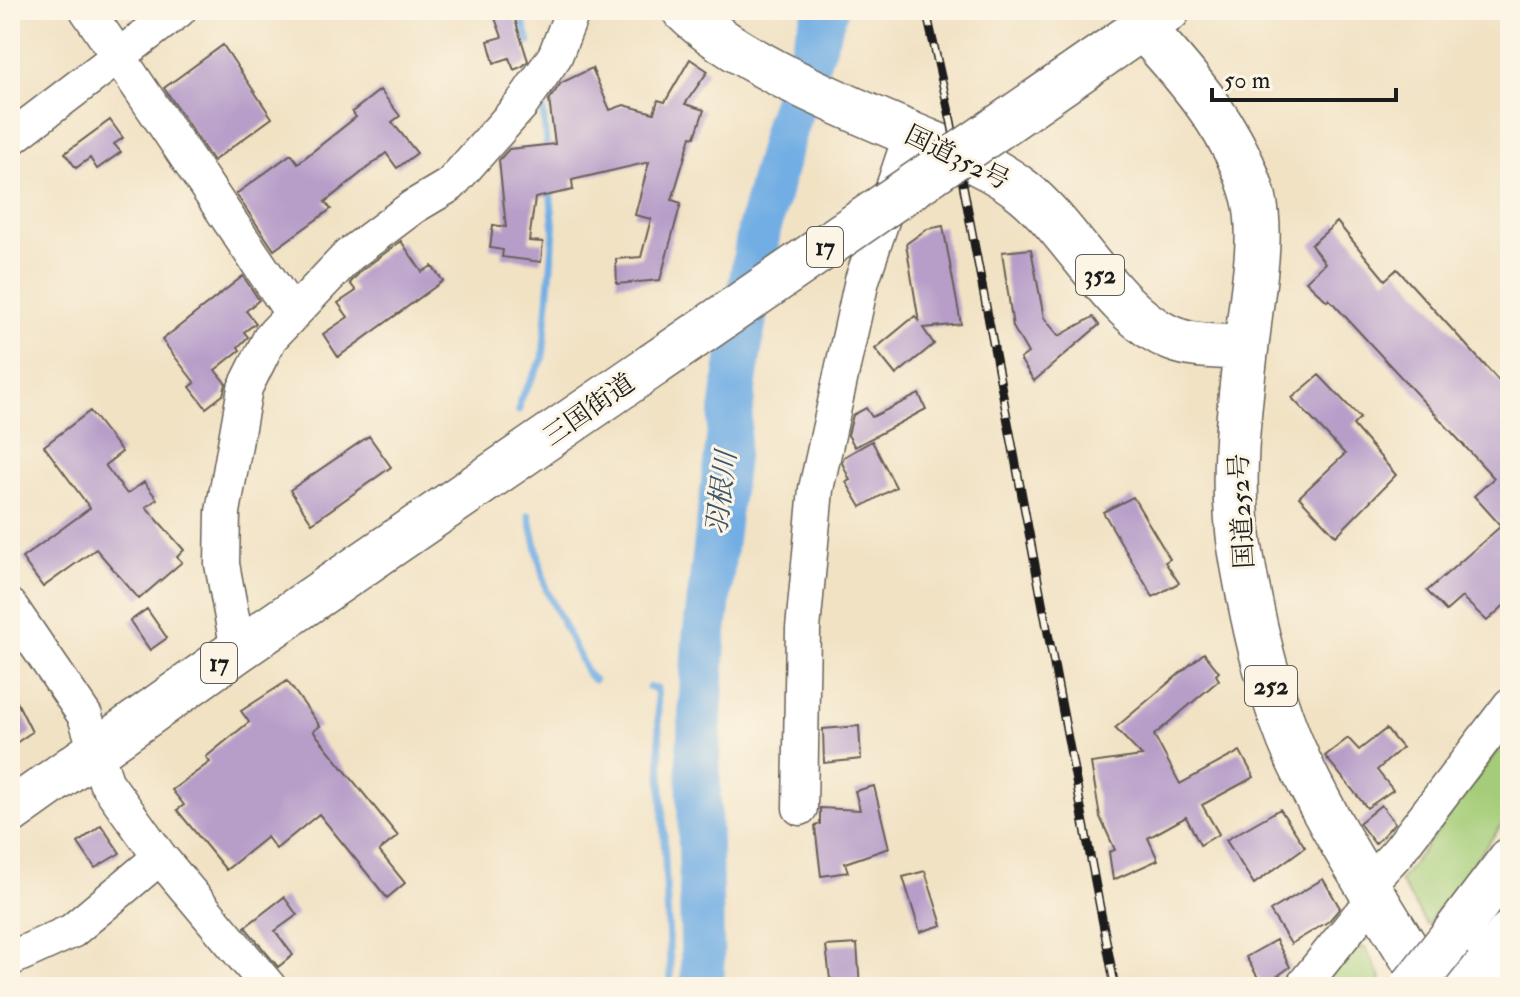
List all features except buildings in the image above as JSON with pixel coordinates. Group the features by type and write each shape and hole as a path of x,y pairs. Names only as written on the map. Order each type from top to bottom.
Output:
{"highway":[{"name":"国道352号","path":"684,10 722,42 751,58 974,161 1021,189 1046,210 1124,301 1162,333 1200,345 1246,348"},
{"name":"三国街道","path":"10,812 238,650 1155,19"},
{"name":"国道252号","path":"1155,19 1239,157 1254,200 1256,258 1238,446 1238,505 1241,555 1257,636 1298,760 1372,893 1430,987"},
{"path":"1412,987 1510,860"},
{"path":"1472,983 1510,933"}],"street":[{"path":"87,10 292,313"},
{"path":"10,139 179,10"},
{"path":"238,650 222,564 223,512 245,388 270,338 349,255 413,207 450,185 521,105 555,56 573,10"},
{"path":"800,808 803,629 816,489 855,311 904,131"},
{"path":"10,606 85,716 106,782 160,857 269,987"},
{"path":"1302,987 1358,917 1397,853 1510,705"},
{"path":"10,959 72,931 160,857"}],"green space":[{"path":"1510,734 1510,814 1427,925 1400,881"},
{"path":"1356,945 1365,948 1381,978 1377,987 1316,987"}],"waterway":[{"path":"519,10 529,42"},
{"name":"羽根川","path":"703,987 698,755 704,640 735,381 759,230 786,126 826,10"},
{"path":"542,97 547,151"},
{"path":"519,411 520,400 543,359 554,231 550,188"},
{"path":"529,515 546,589 588,675 594,680"},
{"path":"649,687 657,689 671,987"}],"railway":[{"path":"926,10 951,121 1115,987"}]}
